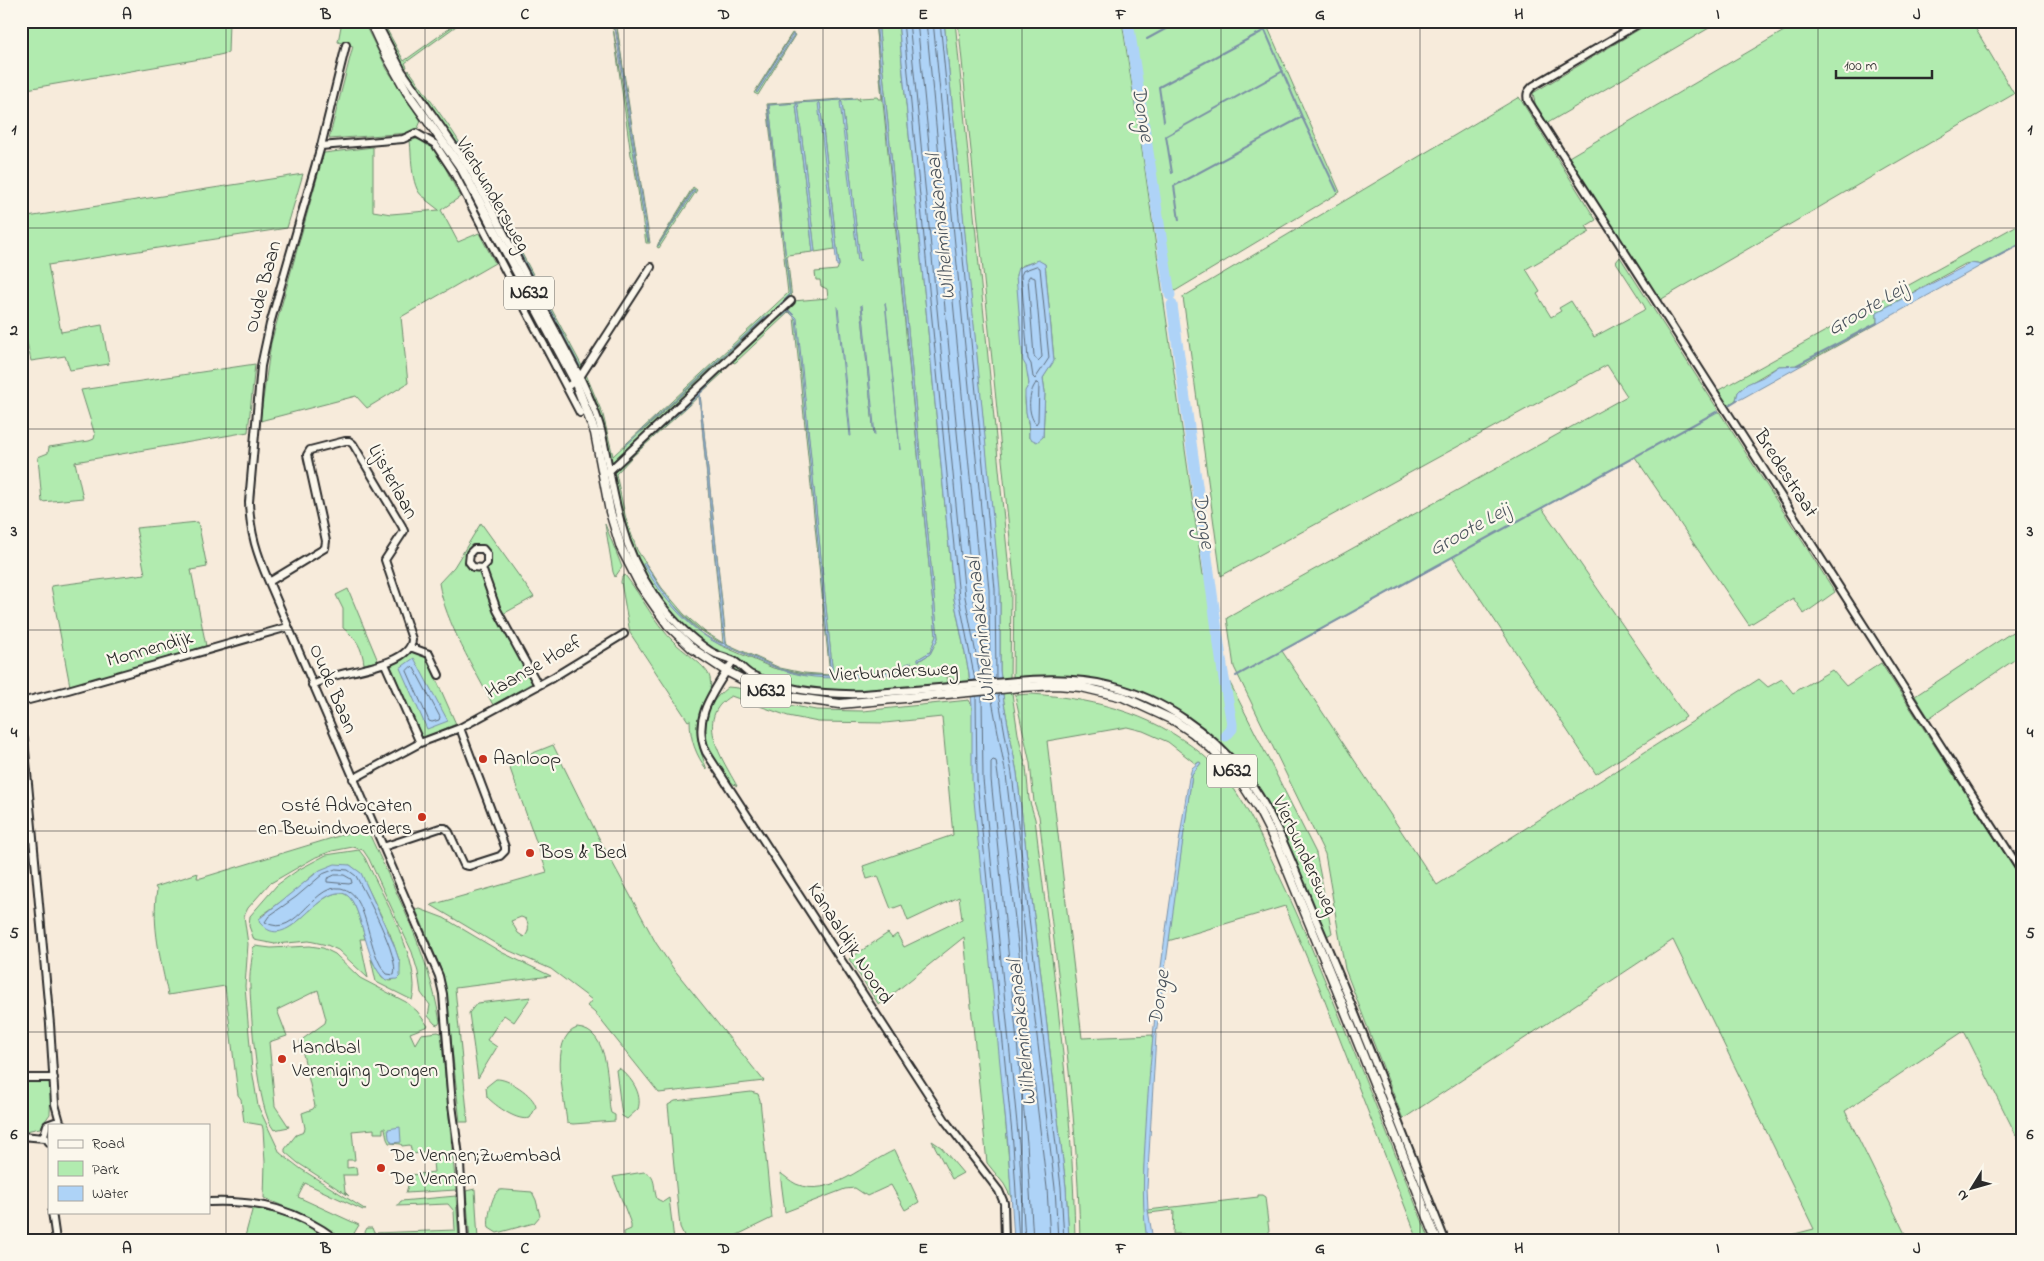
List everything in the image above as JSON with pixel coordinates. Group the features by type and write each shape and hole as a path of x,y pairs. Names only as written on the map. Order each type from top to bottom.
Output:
{"main road":[{"name":"Vierbundersweg","path":"370,21 407,92 462,170 577,379 606,473 610,512 619,540 631,570 668,625 693,649 726,671 763,690 783,696 840,704 951,690 1021,684 1081,687 1123,696 1175,721 1212,749 1240,780 1258,808 1323,945 1334,983 1370,1060 1437,1240"}],"street":[{"name":"Vierbundersweg","path":"376,21 402,71 470,169 577,379"},
{"name":"Bredestraat","path":"1643,21 1528,89 1526,95 1531,107 2023,874"},
{"name":"Oude Baan","path":"346,45 321,146 270,324 261,366 256,402 249,502 250,520 256,549 269,582 312,685 432,956 441,985 460,1163 464,1240"},
{"name":"Vierbundersweg","path":"321,146 403,139 413,134 418,134 435,144 453,171 580,413"},
{"path":"567,386 577,379 651,267"},
{"path":"606,473 791,301"},
{"name":"Lijsterlaan","path":"269,582 325,548 326,541 308,455 310,450 315,448 349,441 353,444 404,531 385,560 412,639 410,647"},
{"name":"Vierbundersweg","path":"606,473 613,491 625,536 653,594 675,620 711,652 733,661 752,675 782,686 806,691 838,695 951,690"},
{"path":"482,568 497,610 538,685"},
{"name":"Monnendijk","path":"21,702 288,627"},
{"name":"Haanse Hoef","path":"353,779 420,744 460,728 624,634"},
{"path":"312,685 335,675 385,664 410,647 429,654 439,675"},
{"name":"Kanaaldijk Noord","path":"733,661 707,705 701,721 701,738 706,752 946,1123 999,1191 1004,1203 1005,1240"},
{"path":"385,664 420,744"},
{"path":"383,847 445,828 449,832 464,865 468,866 500,856 505,851 460,728"},
{"path":"21,730 24,740 55,1104 61,1124 51,1122 55,1104"},
{"name":"Vierbundersweg","path":"1323,945 1343,980 1370,1060"},
{"path":"1334,983 1343,980"},
{"path":"21,1078 54,1078"},
{"path":"25,1136 44,1129 48,1125"},
{"path":"25,1136 47,1140 44,1129"},
{"name":"Vierbundersweg","path":"1402,1142 1445,1240"},
{"path":"210,1202 241,1202 272,1207 303,1218 338,1240"},
{"path":"52,1214 56,1240"}],"green space":[{"path":"21,21 229,21 228,53 21,90"},
{"path":"342,21 363,21 387,69 421,121 418,128 409,133 329,139 353,46 338,42"},
{"path":"378,21 385,21 385,26 404,61 460,21 463,21 405,63 407,67 403,69"},
{"path":"612,21 648,242 616,21 650,243 646,243 631,155"},
{"path":"875,21 936,636 930,652 918,659 919,661 930,654 938,638 878,21 898,21 954,599 969,673 970,696 957,698 955,680 947,675 948,685 842,693 806,689 773,680 741,666 712,649 686,627 663,601 643,572 628,539 618,505 611,470 719,370 722,370 724,372 700,394 727,644 780,668 804,673 830,675 794,317 789,312 736,362 732,361 732,358 793,301 828,298 827,289 821,286 820,280 816,280 815,272 837,270 839,265 820,103 835,249 815,252 798,105 796,105 813,252 787,255 792,299 610,466 582,378 585,372 603,415 613,456 788,293 767,104 857,98 859,101 859,98 878,97 878,99 882,99","holes":["841,101 860,261 858,260","769,104 783,234 768,105","861,306 862,306 873,423","768,315 648,426 641,432","699,396 723,643 705,632 684,614 652,572 658,585 644,563 650,570 637,550 626,519 616,474","806,411 833,676 903,671 905,665 911,663 907,666 905,673 840,678 804,675 773,668 720,645 704,635 672,605 663,592 681,613 714,639 723,644 725,640 726,645 780,669 803,674 831,676"]},
{"path":"944,21 955,21 1011,591 1010,680 1018,734 1026,767 1029,799 1035,819 1054,976 1066,1081 1075,1240 1069,1240 1066,1187 1017,773 1000,670 1000,595"},
{"path":"958,21 1122,21 1203,575 1210,575 1225,673 1316,853 1332,933 1327,936 1325,934 1253,784 1193,722 1123,688 1030,676 1013,679 1014,579","holes":["1036,261 1045,264 1054,360 1043,378 1045,392 1043,437 1029,438 1025,403 1026,390 1029,384 1016,275 1021,266"]},
{"path":"1130,21 1265,21 1340,192 1170,294"},
{"path":"1653,21 1721,21 1546,124 1536,108 1533,93"},
{"path":"1801,21 1971,21 2014,94 1660,300 1567,158"},
{"path":"792,33 795,35 758,95 754,93","holes":["791,35 794,35 757,93"]},
{"path":"409,70 453,132 479,173 583,368 581,371 579,371 454,140 407,74"},
{"path":"1519,97 1596,220 1586,226 1590,232 1526,269 1540,292 1537,294 1551,317 1561,311 1559,308 1571,301 1594,337 1644,310 1645,307 1616,262 1620,257 1835,592 1804,614 1793,598 1749,625 1635,457 1542,508 1686,717 1596,774 1453,557 1282,651 1437,885 1759,679 1768,687 1782,679 1793,693 1832,670 1846,686 1881,663 2023,882 2023,1149 1964,1031 1845,1111 1908,1240 1771,1240 1814,1229 1673,940 1403,1119 1345,969 1325,854 1234,667 1227,618 1627,396 1607,365 1221,576 1183,297"},
{"path":"416,139 431,143 436,149 460,197 441,210 458,242 479,233 495,263 401,317 408,383 367,408 356,396 260,421 271,343 324,153 373,147 373,211 391,214 439,210 421,195 414,181 410,141"},
{"path":"303,174 287,228 48,265 61,332 102,325 109,364 70,370 65,356 31,361 21,314 21,218"},
{"path":"693,187 697,190 659,248 657,247","holes":["693,189 695,190 658,246"]},
{"path":"2023,222 2023,243 1982,265 1965,264 1877,312 1877,324 1802,365 1779,366 1742,388 1738,392 1736,400 1727,406 1717,391"},
{"path":"255,364 248,432 75,462 83,498 42,502 38,457 48,453 49,447 94,439 95,435 81,390"},
{"path":"198,522 207,567 191,570 206,646 70,686 51,586 145,574 136,528"},
{"path":"481,523 534,597 503,614 486,570 491,560 488,550 479,546 473,547 468,551 465,558 466,563 471,569 479,571 494,611 534,682 493,705 454,630 447,614 439,583 454,567"},
{"path":"605,524 622,567 615,577 613,572"},
{"path":"625,575 668,635 705,669 710,678 710,689 699,716 697,728 707,770 694,747 690,720 688,721 630,633 621,582 622,577"},
{"path":"348,589 378,661 364,664 358,643 343,628 343,609 336,595"},
{"path":"2023,625 2023,654 1929,718 1915,696"},
{"path":"412,649 425,654 456,724 421,739 390,664"},
{"path":"737,667 745,672 801,692 760,681 733,670"},
{"path":"728,687 738,688 778,703 816,710 863,711 969,700 972,706 1012,1199 1004,1184 987,1163 964,937 879,1005 849,959 888,933 892,938 897,934 904,947 962,919 959,897 908,921 902,905 891,909 878,876 867,879 863,866 953,835 942,717 885,723 818,722 788,716 731,696 720,705 714,716 713,727 714,740 737,786 728,779 711,751 707,741 704,722 711,705"},
{"path":"941,691 860,697 806,693"},
{"path":"1032,694 1081,700 1128,713 1151,722 1193,747 1212,763 1230,783 1257,828 1299,919 1430,1240 1418,1240 1321,991 1285,906 1168,941 1192,774 1201,763 1196,764 1168,742 1143,731 1127,727 1047,741 1082,1038 1153,1035 1144,1169 1147,1240 1080,1240 1075,1134 1058,975 1039,816 1034,802 1030,763 1015,695"},
{"path":"553,745 598,836 656,943 673,968 764,1081 659,1093 595,1013 587,1006 592,1000 551,969 503,948 431,905 547,872 508,763","holes":["521,917 526,919 528,928 524,937 518,933 511,921"]},
{"path":"365,828 420,948 435,997 440,1022 438,1025 428,1016 430,1005 421,993 418,972 412,952 369,859 363,850 353,847 332,851 316,857 269,884 248,908 244,916 248,944 245,986 252,1070 258,1106 280,1153 301,1169 366,1210 305,1183 298,1197 359,1225 350,1240 346,1240 304,1215 264,1198 265,1162 263,1129 262,1125 244,1122 241,1099 238,1095 225,986 168,995 156,930 155,903 157,890 155,887 198,873 197,878 201,878"},
{"path":"359,850 365,858 399,929 412,968 414,985 412,1000 376,982 371,959 382,977 390,981 399,977 400,963 390,934 361,874 350,865 313,875 293,893 261,916 269,929 283,929 297,922 330,895 339,893 346,895 353,902 357,911 365,939 360,939 368,978 338,950 327,945 309,941 275,944 254,940 249,926 250,916 277,885 298,870 326,855"},
{"path":"420,909 444,918 501,952 551,976 455,988 468,1122 460,1122 445,984 439,964 416,910"},
{"path":"255,946 271,948 310,946 323,948 335,954 360,978 406,1002 417,1011 428,1026 410,1033 415,1044 421,1034 441,1033 456,1190 406,1193 411,1175 434,1172 432,1152 412,1154 410,1145 402,1146 401,1144 389,1143 385,1128 383,1128 383,1133 374,1133 374,1129 352,1131 355,1160 347,1160 347,1168 356,1167 357,1175 343,1175 345,1192 349,1196 298,1163 285,1152 285,1149 296,1135 304,1132 302,1113 313,1109 315,1106 300,1041 325,1023 326,1019 318,990 277,1010 287,1036 269,1042 275,1106 289,1127 274,1130 268,1119 259,1084 252,1019 250,972 253,948"},
{"path":"531,997 514,1022 504,1015 487,1040 497,1047 478,1078 469,1013 477,1003"},
{"path":"577,1028 588,1031 596,1038 602,1048 607,1074 610,1109 611,1113 615,1115 615,1121 567,1123 560,1070 561,1056 563,1044 568,1034"},
{"path":"619,1068 632,1081 639,1098 638,1109 627,1119 622,1116 616,1070"},
{"path":"496,1079 513,1084 531,1097 536,1107 530,1118 519,1118 501,1109 487,1097 486,1087"},
{"path":"51,1081 50,1114 40,1128 21,1132 21,1083"},
{"path":"751,1092 758,1094 760,1100 772,1218 727,1240 686,1240 680,1227 668,1105 675,1101"},
{"path":"932,1141 941,1147 963,1173 952,1179"},
{"path":"895,1150 919,1202 905,1210 891,1185 867,1196 855,1188 845,1189 785,1212 780,1173 796,1184 822,1187 847,1178"},
{"path":"644,1172 653,1179 657,1199 663,1202 669,1198 674,1240 625,1240 624,1232 631,1229 631,1224 613,1177"},
{"path":"475,1189 478,1240 470,1240 466,1191"},
{"path":"498,1191 532,1192 540,1216 534,1223 497,1233 489,1228 490,1209 493,1198"},
{"path":"1258,1195 1265,1197 1270,1240 1242,1240 1242,1236 1184,1239 1184,1234 1173,1234 1174,1210 1149,1213 1148,1210 1258,1197"},
{"path":"456,1196 459,1240 432,1238 432,1240 361,1240 367,1228 372,1228 374,1233 455,1230 454,1211 448,1204 397,1206 401,1201"},
{"path":"253,1207 295,1219 331,1240 244,1240"}],"water":[{"path":"614,21 619,46 649,242 646,232"},
{"path":"876,21 878,21 938,638 930,654 918,661 918,659 930,652 936,636"},
{"name":"Wilhelminakanaal","path":"898,21 944,21 1000,589 1000,670 1017,773 1066,1187 1069,1240 1014,1240 1008,1145 972,780 972,706 969,673 954,599"},
{"path":"794,35 757,93 756,92"},
{"path":"855,99 769,105 788,275 768,105"},
{"path":"840,102 842,102 860,261 858,261"},
{"path":"818,103 820,103 839,266 837,266"},
{"path":"796,104 798,104 815,251 813,252"},
{"path":"458,142 485,186 580,366 480,178"},
{"path":"694,189 695,190 658,246"},
{"path":"1038,260 1045,264 1054,361 1043,378 1045,392 1043,437 1037,442 1029,438 1025,391 1029,384 1026,366 1023,361 1016,275 1018,268"},
{"path":"1971,263 1982,265 1877,324 1877,312"},
{"path":"885,303 886,308 900,450"},
{"path":"862,305 875,435 874,435"},
{"path":"838,307 851,436 850,436"},
{"path":"789,310 797,318 833,676 902,671 906,664 912,662 905,673 826,678 795,674 780,669 804,675 831,676 796,319 789,311 782,317"},
{"path":"767,315 768,315 624,447"},
{"path":"1802,365 1736,400 1738,392 1747,384 1763,377 1779,366"},
{"path":"720,373 700,394 726,645 780,669 715,642 700,633 672,606 643,564 645,563 659,586 689,622 712,640 724,644 699,395 631,456"},
{"path":"414,658 448,721 427,729 400,668"},
{"path":"1199,762 1201,763 1192,774 1156,1035 1147,1188 1148,1210 1153,1240 1147,1240 1144,1174 1154,1025 1164,942 1189,778 1192,768"},
{"path":"335,864 350,865 361,873 394,945 400,963 400,976 397,979 386,980 378,971 367,946 355,906 349,897 342,893 332,894 322,900 291,927 280,931 270,931 260,923 259,919 320,870"},
{"path":"400,1127 401,1142 392,1143 389,1138 388,1129"}],"waterway":[{"name":"Donge","path":"1128,21 1170,295"},
{"path":"1147,39 1180,21"},
{"path":"1261,21 1302,117 1337,191"},
{"path":"1164,121 1159,87 1265,30"},
{"path":"1172,173 1166,136 1283,71"},
{"path":"1179,220 1174,186 1302,117"},
{"name":"Groote Leij","path":"1981,265 2023,243"},
{"name":"Donge","path":"1172,305 1223,673 1232,724 1232,729 1226,736"},
{"name":"Groote Leij","path":"1797,365 1877,323"},
{"name":"Groote Leij","path":"1729,405 1737,400"},
{"name":"Groote Leij","path":"1236,676 1718,411"}],"place":[{"name":"Aanloop","path":"483,759"},
{"name":"Osté Advocaten en Bewindvoerders","path":"422,817"},
{"name":"Bos & Bed","path":"530,853"},
{"name":"Handbal Vereniging Dongen","path":"282,1059"},
{"name":"De Vennen;Zwembad De Vennen","path":"381,1168"}]}
